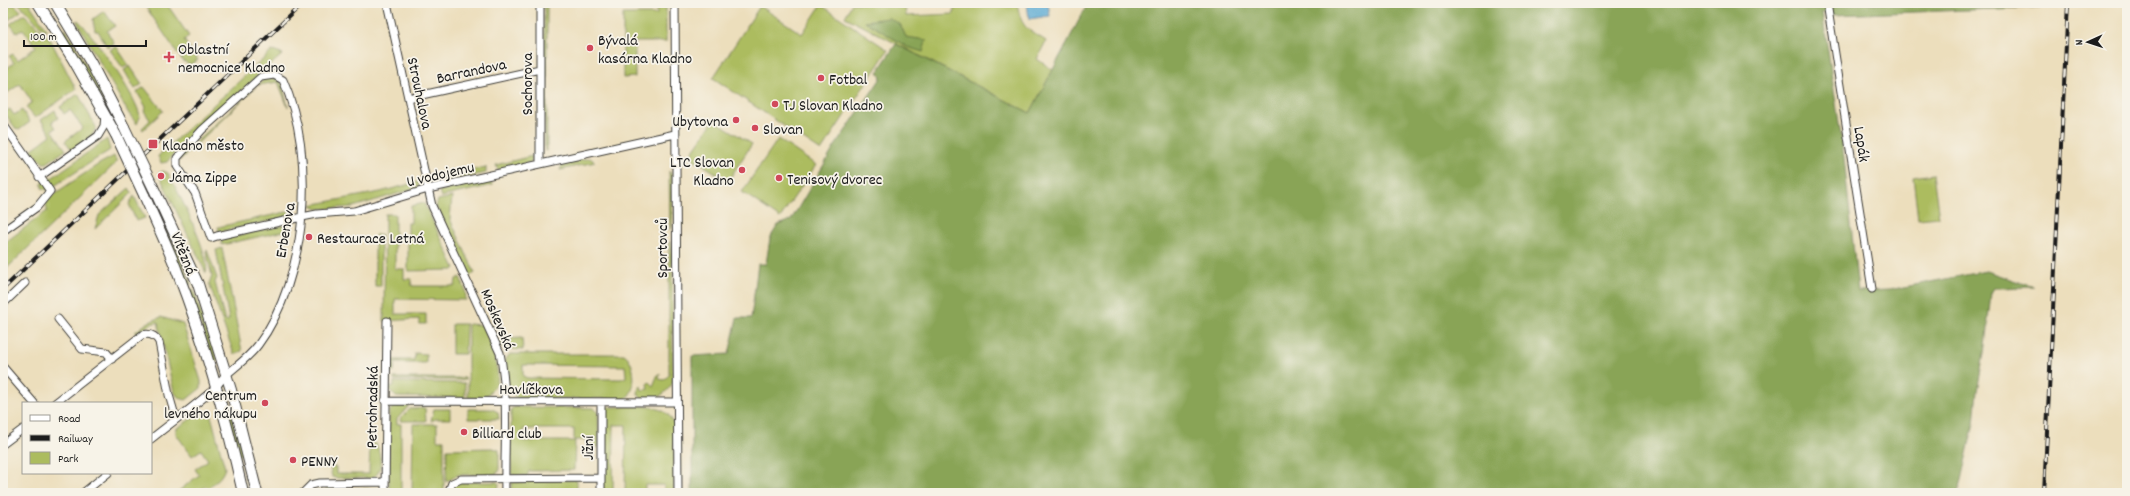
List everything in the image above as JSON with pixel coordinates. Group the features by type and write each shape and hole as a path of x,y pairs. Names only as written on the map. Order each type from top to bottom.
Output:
{"main road":[{"name":"Vítězná","path":"38,3 60,36 116,135 177,272 216,387 243,493"},
{"name":"Vítězná","path":"55,3 91,63 124,127 198,284 226,374 257,493"}],"street":[{"name":"Strouhalova","path":"387,3 428,189"},
{"name":"Sochorova","path":"540,3 540,164"},
{"name":"Sportovců","path":"675,3 678,493"},
{"name":"Lapák","path":"1827,3 1872,289"},
{"name":"Barrandova","path":"408,98 540,69"},
{"name":"Vítězná","path":"211,238 194,193 177,166 176,161 178,155 258,78 267,74 276,75"},
{"name":"Erbenova","path":"226,374 254,350 276,313 285,292 294,261 302,217 304,184 301,145 284,83 276,75"},
{"path":"39,177 98,136 104,126 105,115"},
{"path":"3,124 50,191 37,207 3,231"},
{"name":"U vodojemu","path":"211,238 317,214 354,211 428,189 675,134"},
{"name":"Moskevská","path":"428,189 432,206 500,353 504,372 505,402 504,493"},
{"path":"3,304 25,283"},
{"path":"58,319 82,349 106,352 112,359"},
{"name":"Petrohradská","path":"385,493 387,321"},
{"path":"56,402 142,335 152,335 157,339 176,419"},
{"path":"3,367 33,402"},
{"path":"152,438 216,387 226,374"},
{"name":"Havlíčkova","path":"385,401 601,403 677,402"},
{"name":"Jižní","path":"601,403 601,493"},
{"path":"3,444 22,430"},
{"path":"83,493 107,474"},
{"path":"448,493 450,486 457,480 504,478 601,478"},
{"path":"303,493 309,486 320,483 384,482"}],"green space":[{"path":"18,3 29,3 47,30 43,29"},
{"path":"143,3 166,3 189,36 184,40 198,60 189,65 182,60"},
{"path":"544,3 547,3 547,150 545,151"},
{"path":"657,3 666,3 666,42 635,42 635,77 623,78 623,14 657,14"},
{"path":"852,3 905,3 906,16 954,14 954,3 1017,3 1023,23 1029,30 1046,41 1037,59 1053,70 1030,113 845,17"},
{"path":"1088,3 2058,3 2057,6 2049,7 1835,15 1822,12 1843,149 1858,291 1889,290 1986,271 2034,287 1994,288 1991,293 1974,423 1958,493 692,493 692,356 729,354 737,318 751,318 758,264 766,264 770,238 778,225 791,220 835,146 881,78 878,71 896,44 1030,113"},
{"path":"3,5 15,5 21,11 3,24"},
{"name":"Fotbal","path":"821,5 888,50 821,151 713,78 760,6 802,34"},
{"path":"104,11 115,26 107,31 114,43 108,48 98,31 95,31 93,19"},
{"path":"25,15 50,39 76,89 35,118 26,107 32,102 20,84 3,96 3,63 7,68 14,63 9,56 13,54 18,60 36,47 23,29 17,33 10,24"},
{"path":"889,18 900,24 906,37 926,40 923,52 907,47 865,21"},
{"path":"78,20 104,52 132,96 138,108 140,117 137,124 129,114 77,22"},
{"path":"64,30 66,30 118,123 115,125 63,33"},
{"path":"116,46 128,64 123,68 110,50"},
{"path":"272,51 283,54 185,141 167,162 161,163 158,156"},
{"path":"130,66 142,84 135,89 124,70"},
{"path":"265,78 277,79 282,84 288,107 278,82 258,85 179,161 182,155"},
{"path":"144,87 163,111 143,130 142,128 150,120 144,111 146,107 137,92"},
{"path":"78,94 96,127 92,136 72,150 65,141 83,128 70,110 64,114 60,107"},
{"path":"10,109 14,115 22,110 30,122 19,130 16,129 4,112"},
{"path":"55,110 58,118 52,122 56,128 52,130 66,150 47,163 43,163 31,150 51,135 41,120"},
{"name":"Tenisový dvorec","path":"714,120 752,144 728,181 689,156"},
{"path":"107,139 110,150 48,190 42,188 42,183 48,177 50,179"},
{"name":"Tenisový dvorec","path":"778,139 816,165 780,218 742,192"},
{"path":"114,156 117,162 3,272 3,244 47,211 46,203 51,196 99,164"},
{"path":"532,156 532,161 529,163 498,170 496,165"},
{"path":"590,158 595,162 560,170 563,163"},
{"path":"486,167 486,173 437,183 436,178"},
{"path":"163,171 168,173 193,223 204,253 206,273 161,179 159,173"},
{"path":"669,171 672,175 672,227 670,230"},
{"path":"1933,174 1939,217 1918,219 1913,177"},
{"path":"488,180 493,185 441,197 439,191"},
{"path":"418,182 419,185 417,188 353,207 318,209 310,205 380,192"},
{"path":"129,188 132,193 95,229 99,215"},
{"path":"151,192 191,284 187,285 149,194"},
{"path":"134,196 145,218 136,221 129,204"},
{"path":"452,197 450,219 475,273 469,276 436,207 438,200"},
{"path":"424,203 455,268 453,270 408,271 408,223 411,223 411,206"},
{"path":"291,211 292,216 219,232 218,227"},
{"path":"385,214 395,214 395,269 404,269 404,279 411,279 412,286 455,286 456,279 460,277 465,289 466,300 395,299 395,314 426,314 426,324 419,324 419,319 384,321"},
{"path":"289,225 289,230 222,245 221,239"},
{"path":"381,234 381,286 375,286 375,235"},
{"path":"669,241 672,246 673,382 667,391 662,395 652,400 647,400 638,394 639,387 641,386 642,390 648,389 647,384 649,382 653,386 658,374 660,374 659,379 664,380 669,375"},
{"path":"222,248 242,351 234,354 209,284 212,276 206,252 207,250 217,278 215,282 225,321 229,320 216,250"},
{"path":"193,289 217,359 216,362 213,361 189,290"},
{"path":"161,317 183,324 201,381 201,388 186,400 179,398 174,392 158,322 151,324 136,333 135,332 147,323"},
{"path":"452,324 466,324 465,354 452,354"},
{"path":"468,324 483,325 494,354 498,375 497,384 485,398 468,398"},
{"path":"522,338 523,350 505,349 499,342 506,339"},
{"path":"415,353 426,354 426,363 395,363 394,372 390,372 390,360 414,360"},
{"path":"510,354 624,354 631,363 633,370 634,377 632,391 629,396 624,399 518,398 510,391 508,387 505,360","holes":["523,365 625,366 626,377 621,379 527,378 523,376"]},
{"path":"394,378 465,378 465,380 394,380"},
{"path":"394,382 465,383 465,398 396,397 390,391 390,387 394,386"},
{"path":"226,391 243,454 239,455 223,394"},
{"path":"394,406 409,406 397,419 397,424 401,424 401,493 389,493 389,412"},
{"path":"637,406 656,408 671,417 674,426 674,493 664,493 664,485 645,485 645,493 625,493 626,425 614,425 613,493 603,493 604,410 609,407"},
{"path":"515,407 594,408 598,412 599,447 588,447 585,440 575,440 574,470 529,471 527,476 512,475 511,409","holes":["523,429 574,429 574,441 523,441"]},
{"path":"425,408 426,421 400,421 400,419 410,409"},
{"path":"434,409 450,409 450,419 436,419 431,421"},
{"path":"468,409 492,409 498,412 499,419 468,419"},
{"path":"202,411 210,412 225,468 216,482 208,488 206,486 197,493 176,493 199,475 195,469 208,460 201,450 192,456 176,434 176,429"},
{"path":"413,424 437,424 437,440 444,440 444,493 412,493"},
{"path":"370,443 376,444 380,458 380,468 375,476 371,478 332,477 330,467 336,467 336,474 369,474"},
{"path":"493,448 499,450 499,469 497,474 458,475 446,482 447,449"},
{"path":"577,480 577,493 510,493 512,482"},
{"path":"459,482 497,482 499,484 498,493 474,493 474,490 462,489 462,493 450,493 451,489"},
{"path":"326,488 369,489 379,493 326,493"}],"water":[{"path":"1027,3 1048,3 1050,16 1029,19"}],"railway":[{"path":"3,289 303,3"},
{"path":"2044,493 2068,3"}],"place":[{"name":"Bývalá kasárna Kladno","path":"590,48"},
{"name":"Oblastní nemocnice Kladno","path":"169,57"},
{"name":"Fotbal","path":"821,78"},
{"name":"TJ Slovan Kladno","path":"775,104"},
{"name":"Ubytovna","path":"736,120"},
{"name":"Slovan","path":"755,128"},
{"name":"Kladno město","path":"153,144"},
{"name":"LTC Slovan Kladno","path":"742,170"},
{"name":"Jáma Zippe","path":"161,176"},
{"name":"Tenisový dvorec","path":"779,178"},
{"name":"Restaurace Letná","path":"309,237"},
{"name":"Centrum levného nákupu","path":"265,403"},
{"name":"Billiard club","path":"464,432"},
{"name":"PENNY","path":"293,460"}]}
